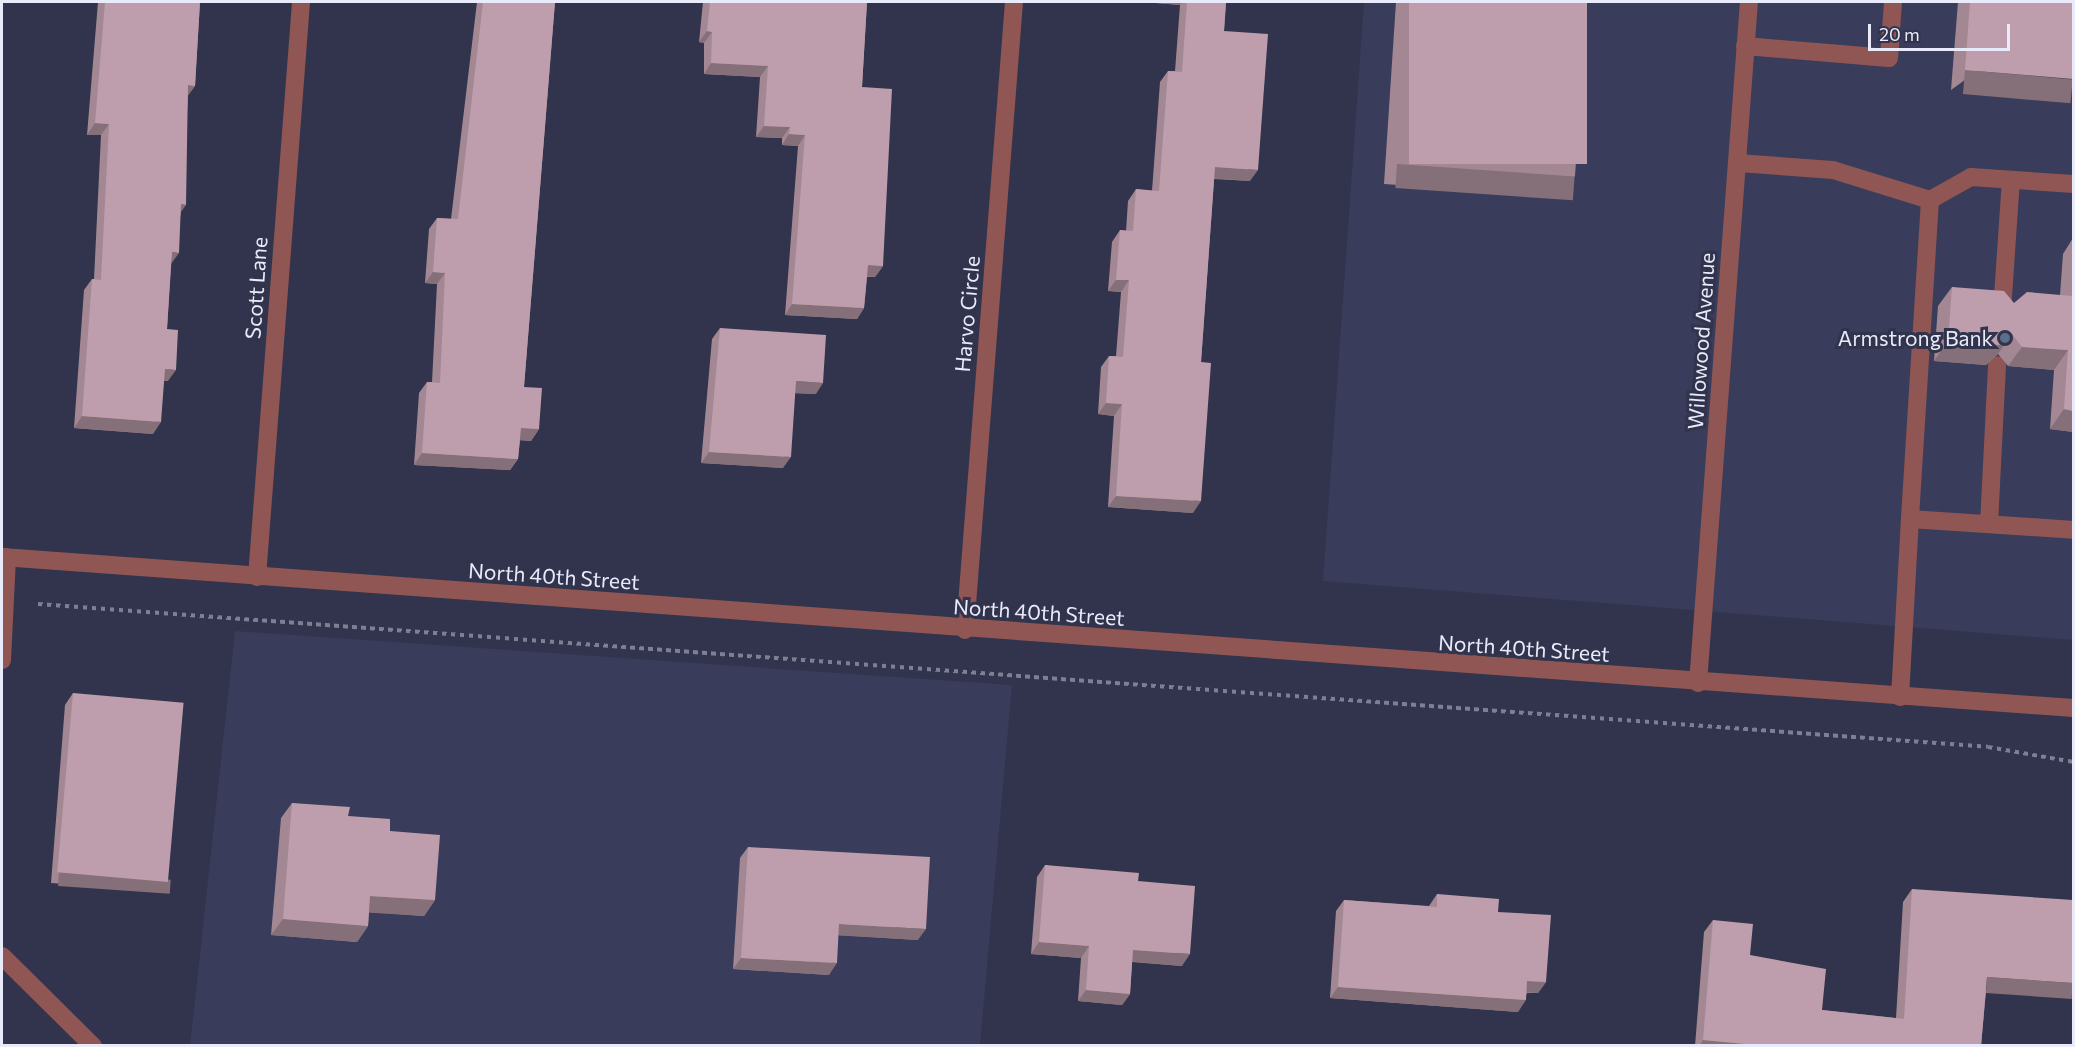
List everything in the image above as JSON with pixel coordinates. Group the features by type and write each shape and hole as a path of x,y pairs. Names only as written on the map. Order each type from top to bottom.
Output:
{"street":[{"name":"Scott Lane","path":"257,577 301,2"},
{"name":"Harvo Circle","path":"964,630 1014,2"},
{"name":"Willowood Avenue","path":"1698,683 1749,2"},
{"path":"1745,46 1888,58 1893,2"},
{"path":"1738,163 1833,170 1930,200 1971,177 2073,184"},
{"path":"2002,311 2011,180"},
{"path":"1900,697 1930,200"},
{"path":"1989,524 1997,365"},
{"path":"1911,519 2073,530"},
{"name":"North 40th Street","path":"4,557 964,630 2073,708"},
{"path":"2,660 5,602 4,557"},
{"path":"2,956 93,1046"}],"path":[{"path":"5,602 1988,747 2073,762"}],"shaded area":[{"path":"1364,2 2073,2 2073,640 1323,581"},
{"path":"235,631 1012,685 980,1045 190,1046"}],"building":[{"path":"105,2 200,2 195,86 188,85 186,205 181,204 179,253 172,252 167,329 178,330 176,370 165,369 161,422 82,416 92,279 101,280 109,124 95,123"},
{"path":"483,2 555,2 524,387 542,388 539,429 521,428 518,459 422,453 427,382 440,383 445,273 433,272 437,218 458,219"},
{"path":"710,2 867,2 862,87 892,89 883,266 868,265 864,308 792,304 805,135 789,134 790,127 764,126 768,66 711,63 712,32 707,31"},
{"path":"1187,2 1226,2 1224,31 1268,34 1258,170 1215,167 1201,362 1211,363 1201,501 1116,496 1122,404 1106,403 1109,356 1123,357 1129,280 1116,280 1120,230 1133,231 1136,189 1159,191 1168,71 1182,72"},
{"path":"1409,2 1587,2 1587,164 1409,164"},
{"path":"1970,2 2073,2 2073,79 1965,70"},
{"path":"2073,277 2073,411 2064,409 2068,350 2022,347 2012,334 1999,345 1948,341 1952,287 2004,291 2014,303 2027,292 2072,296"},
{"path":"720,328 826,335 823,383 796,381 791,457 709,452"},
{"path":"73,693 184,703 168,882 57,872"},
{"path":"292,803 350,807 348,816 390,819 390,831 440,835 435,900 370,896 368,926 283,919"},
{"path":"748,847 930,857 926,929 839,924 837,963 741,958"},
{"path":"1045,865 1139,873 1138,881 1195,886 1190,954 1133,950 1130,994 1086,990 1089,946 1039,942"},
{"path":"1912,889 2073,900 2073,983 1987,977 1981,1046 1767,1046 1703,1040 1713,920 1753,924 1750,955 1826,969 1822,1010 1904,1019"},
{"path":"1437,894 1499,899 1498,912 1551,915 1546,982 1527,981 1526,1000 1338,987 1344,900 1437,907"}],"place":[{"name":"Armstrong Bank","path":"2005,338"}]}
